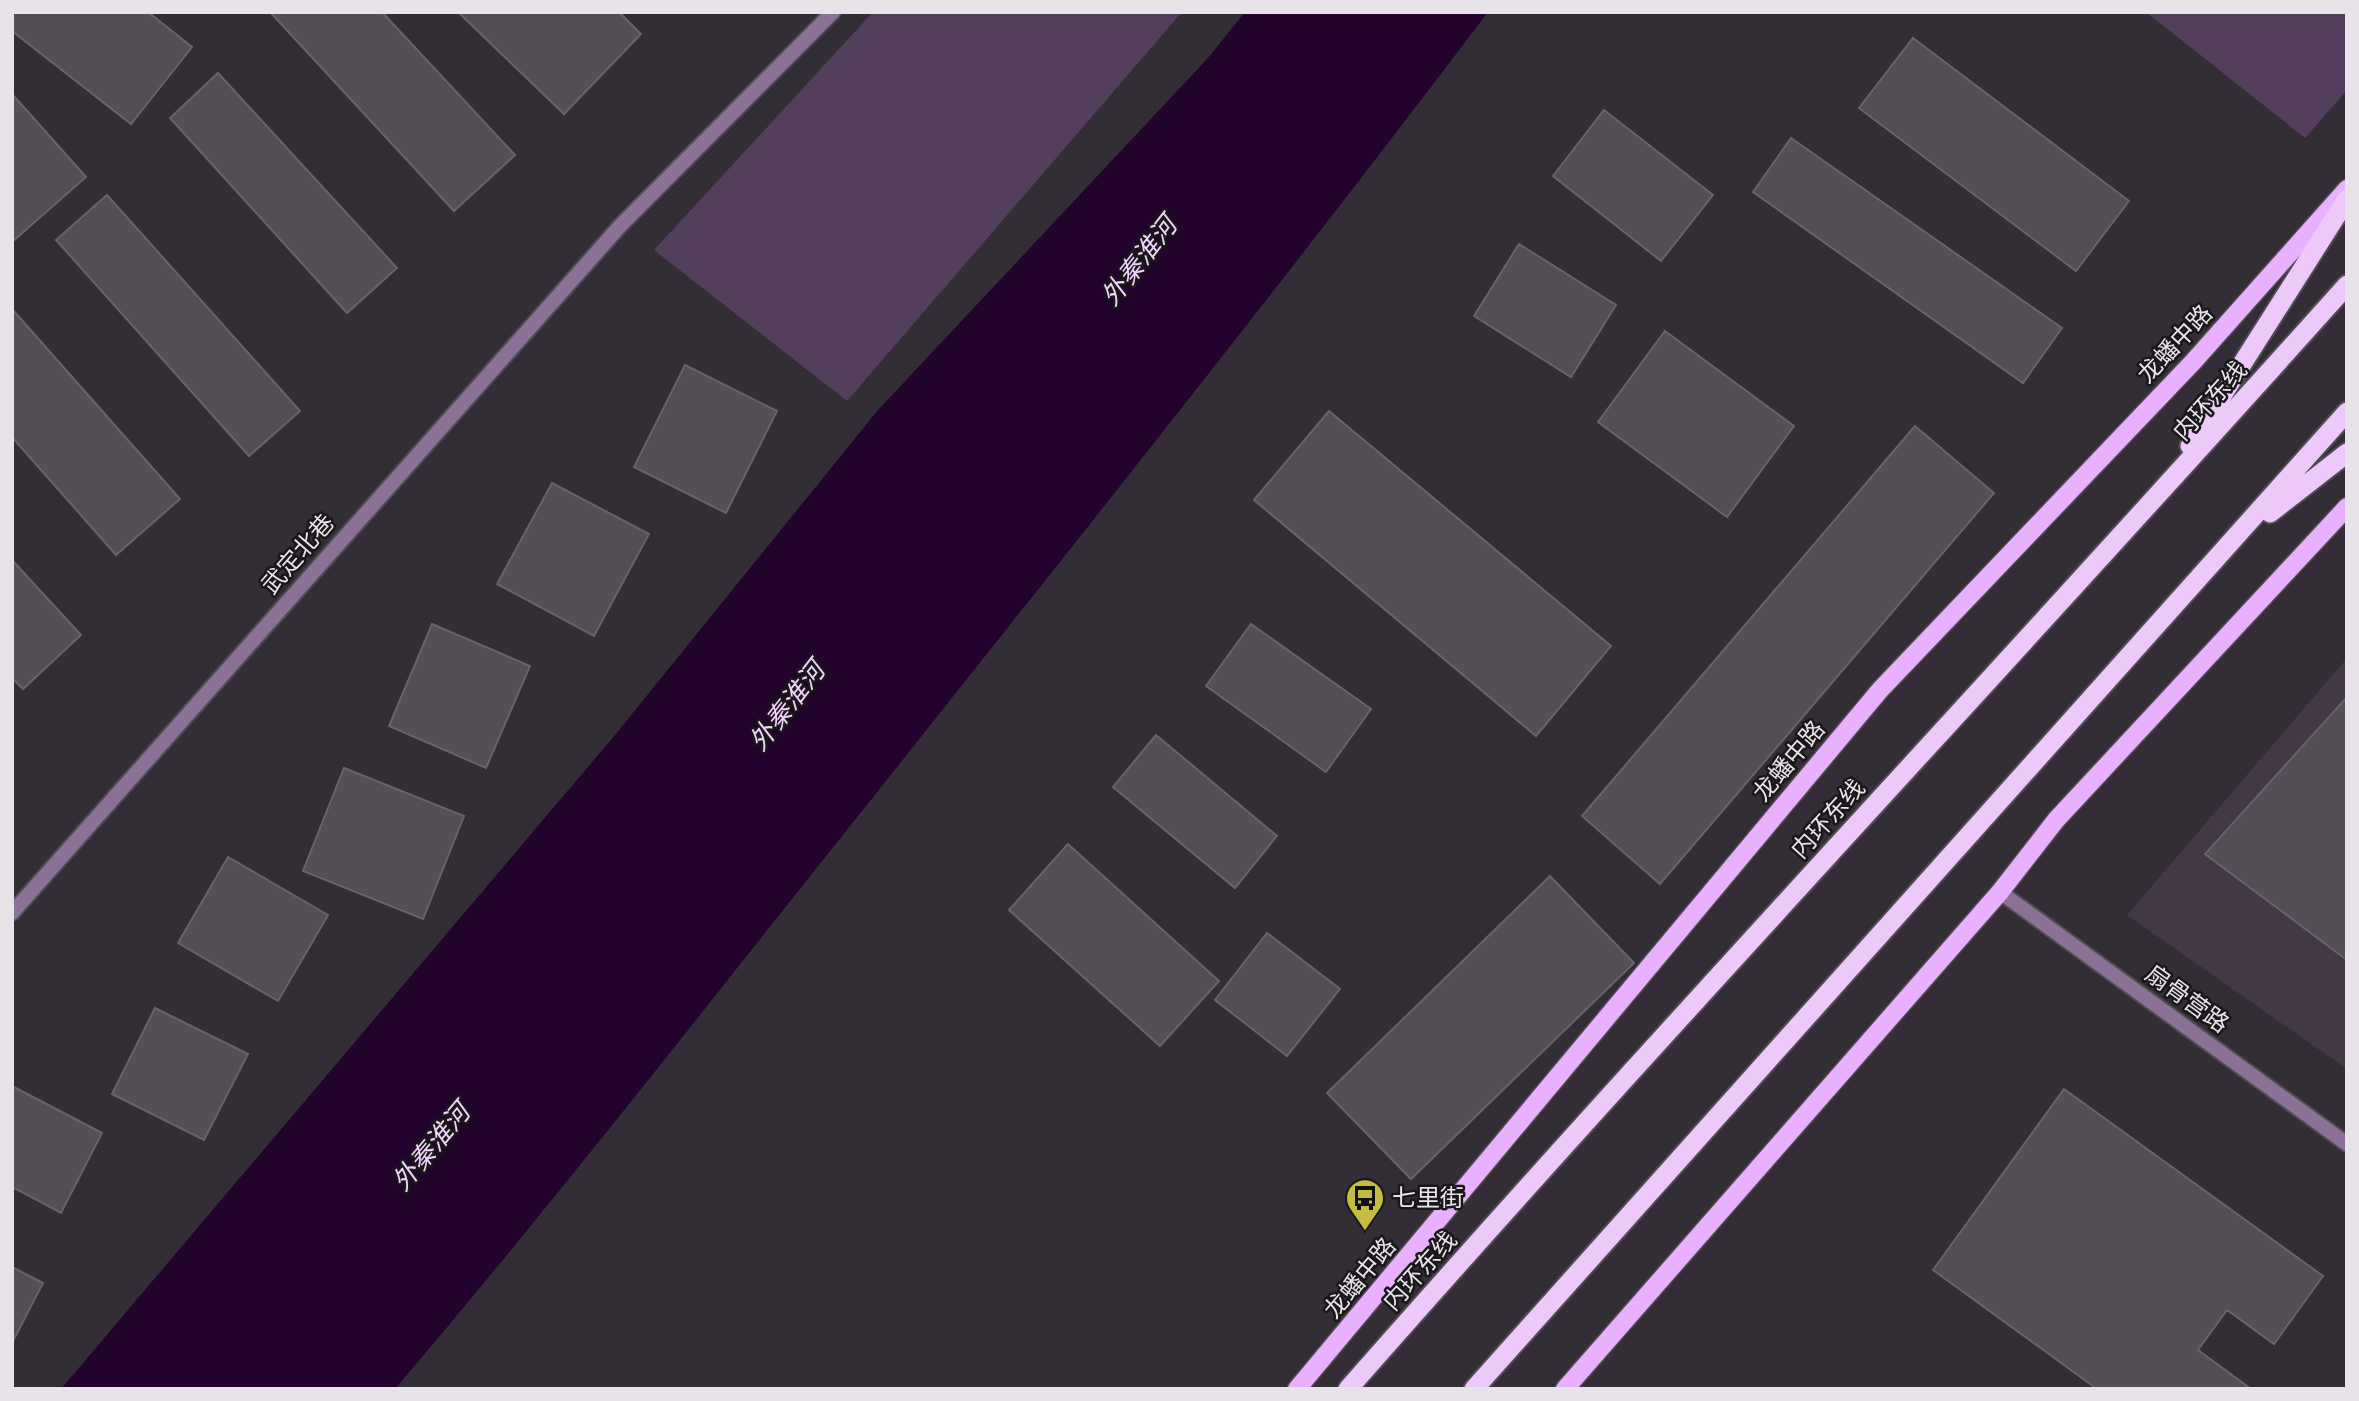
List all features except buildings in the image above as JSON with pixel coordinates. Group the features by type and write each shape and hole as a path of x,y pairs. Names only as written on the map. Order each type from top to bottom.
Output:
{"highway":[{"path":"2159,495 2347,199"},
{"name":"内环东线","path":"1348,1389 1610,1094 2159,495 2347,285"},
{"path":"1474,1389 2347,412"},
{"path":"2230,544 2347,453"}],"main road":[{"name":"龙蟠中路","path":"1297,1389 1880,690 2193,362 2347,189"},
{"path":"1566,1389 2000,892 2056,820 2347,507"}],"street":[{"name":"武定北巷","path":"12,914 620,226 833,12"},
{"name":"扇骨营路","path":"2000,892 2347,1144"}],"shaded area":[{"path":"873,12 1182,12 847,401 654,250"},
{"path":"2146,12 2347,12 2347,90 2305,138"},
{"path":"2347,658 2347,1069 2127,915"}],"water":[{"name":"外秦淮河","path":"1245,12 1488,12 1262,306 1032,597 579,1167 395,1389 61,1389 615,735 878,410 1208,58"}],"place":[{"name":"七里街","path":"1365,1232"}]}
